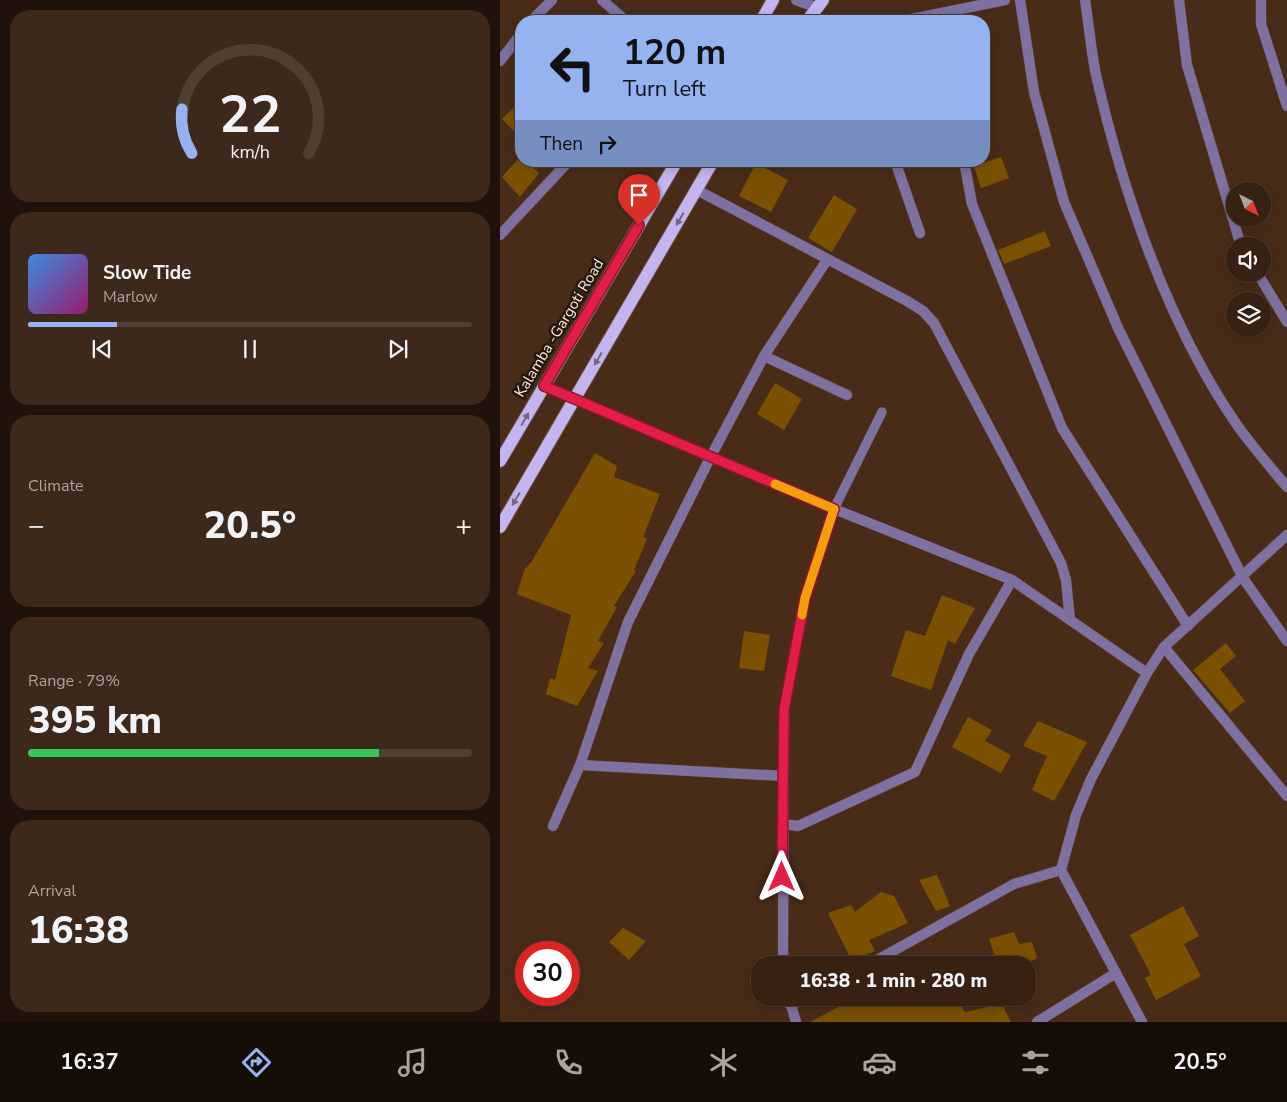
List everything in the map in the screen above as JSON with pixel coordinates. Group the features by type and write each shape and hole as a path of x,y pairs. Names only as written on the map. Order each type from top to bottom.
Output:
{"main road":[{"path":"765,15 774,0"},
{"path":"812,15 820,4"},
{"name":"Kalamba -Gargoti Road","path":"500,461 673,167"},
{"path":"500,526 710,167"}],"street":[{"path":"537,15 552,0"},
{"path":"602,0 619,15"},
{"path":"796,0 820,4"},
{"path":"949,15 1005,0"},
{"path":"1020,0 1034,92 1064,202 1119,330 1242,578 1287,642"},
{"path":"1085,0 1096,73 1121,174 1158,273 1193,350 1237,425 1287,487"},
{"path":"1179,0 1187,65 1238,237"},
{"path":"1261,0 1261,24 1287,106"},
{"path":"500,61 515,42"},
{"path":"500,235 563,167"},
{"path":"897,167 920,233"},
{"path":"965,167 972,204 1062,428 1188,626"},
{"path":"697,190 915,306 934,323 1061,563 1066,580 1070,620"},
{"path":"553,826 580,765 628,622 710,458 764,356 827,260"},
{"path":"1263,282 1287,322"},
{"path":"764,356 847,396"},
{"path":"544,386 710,458 1012,580 1147,673"},
{"path":"783,956 782,776 784,710 805,598 834,509"},
{"path":"1142,1022 1061,870 1076,814 1090,779 1147,673 1164,646 1287,536"},
{"path":"782,824 798,826 916,772 969,654 1012,580"},
{"path":"1164,646 1286,792"},
{"path":"580,765 782,776"},
{"path":"884,956 1014,884 1061,870"},
{"path":"1037,1022 1116,973"},
{"path":"791,1006 796,1022"}],"lane":[{"path":"834,509 882,412"}],"building":[{"path":"515,106 515,133 502,119"},
{"path":"1001,157 1009,178 981,188 974,167 990,167 990,161"},
{"path":"515,163 515,167 532,167 539,173 520,197 502,177"},
{"path":"754,167 764,167 788,180 771,212 739,196"},
{"path":"834,195 857,209 832,252 808,238"},
{"path":"1045,231 1051,246 1004,264 998,250"},
{"path":"775,383 802,399 784,430 757,414"},
{"path":"595,453 617,466 614,477 660,494 643,537 647,539 634,570 636,571 614,606 617,607 598,641 604,643 588,668 598,671 577,706 546,694 550,678 555,680 571,615 517,594 524,570 532,561"},
{"path":"942,595 975,608 955,644 948,640 931,690 891,676 906,630 925,636"},
{"path":"744,631 770,635 764,671 739,668"},
{"path":"1226,643 1236,656 1220,669 1245,701 1230,713 1193,670"},
{"path":"968,717 992,730 985,741 1011,755 1001,773 952,747"},
{"path":"1038,721 1087,742 1054,801 1032,790 1047,756 1023,746"},
{"path":"937,875 950,906 936,911 919,880"},
{"path":"881,892 894,896 908,923 869,940 875,951 864,956 850,956 828,913 851,905 855,912"},
{"path":"1183,906 1199,936 1184,944 1201,976 1156,1000 1145,978 1151,975 1130,935"},
{"path":"623,928 646,941 629,960 609,942"},
{"path":"1014,932 1019,944 1032,942 1037,958 1036,956 995,956 989,939"},
{"path":"841,1006 961,1006 965,1012 993,1006 1003,1006 1011,1022 810,1022"}],"slow traffic":[{"path":"775,484 834,509 805,598 802,615"}],"route":[{"path":"639,225 544,386 834,509 805,598 784,710 782,877"}]}
